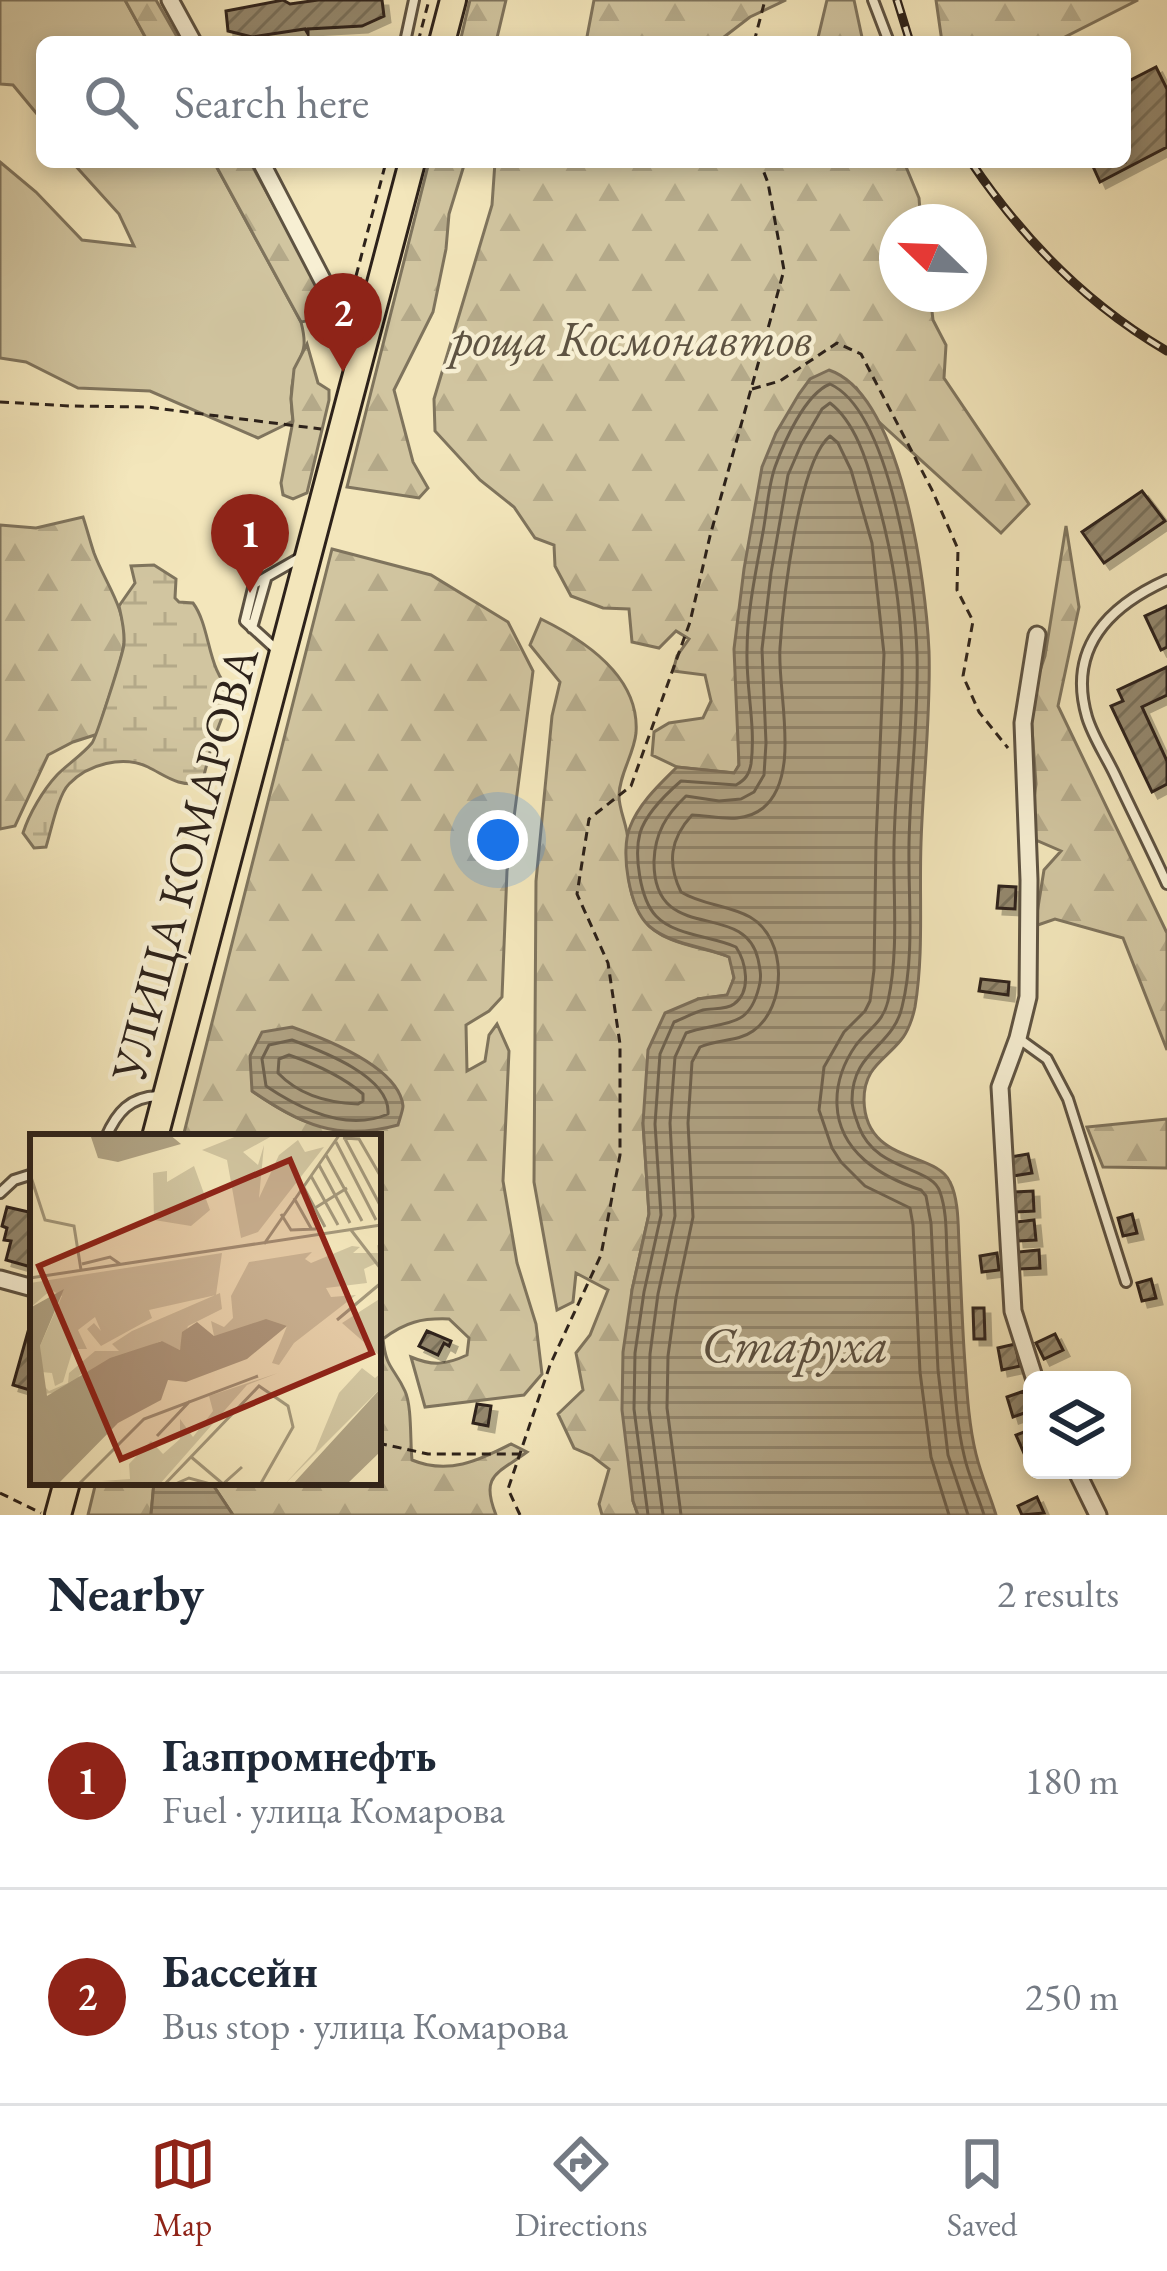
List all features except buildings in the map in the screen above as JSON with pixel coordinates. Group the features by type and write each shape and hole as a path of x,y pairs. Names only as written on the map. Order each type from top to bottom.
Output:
{"main road":[{"path":"444,36 453,0"},
{"name":"УЛИЦА КОМАРОВА","path":"156,1134 410,168"},
{"path":"58,1515 66,1485"}],"street":[{"path":"170,0 190,36"},
{"path":"264,168 325,285 343,304 373,316"},
{"path":"1032,1371 1012,1311 1000,1087 1028,997 1023,723 1037,635"},
{"path":"0,1279 30,1287"},
{"path":"1080,1479 1098,1515"}],"lane":[{"path":"406,36 414,0"},
{"path":"873,0 887,36"},
{"path":"283,656 245,621 254,584 310,552"},
{"path":"1167,580 1108,616 1089,650 1083,676 1088,718 1167,884"},
{"path":"1018,1038 1047,1059 1068,1099 1126,1282"},
{"path":"108,1134 131,1102 166,1096"},
{"path":"0,1193 14,1180 30,1175"}],"path":[{"path":"420,36 429,0"},
{"path":"756,36 766,0"},
{"path":"355,279 384,168"},
{"path":"520,1515 508,1489 550,1365 602,1255 620,1155 620,1045 608,963 577,895 589,819 631,786 690,622 784,270 762,168"},
{"path":"750,389 780,382 837,343 861,353 958,549 957,590 973,621 963,676 979,712 1024,768"},
{"path":"0,402 147,407 323,430"},
{"path":"381,1444 428,1454 520,1454"},
{"path":"0,1493 45,1515"}],"green space":[{"path":"0,0 125,0 145,36 36,36 36,113 13,85 0,84"},
{"path":"125,0 156,0 177,36 145,36"},
{"path":"470,0 506,0 497,36 461,36"},
{"path":"594,0 786,0 750,17 725,36 587,36"},
{"path":"827,0 854,0 862,36 818,36"},
{"path":"936,0 1138,0 1067,36 941,36"},
{"path":"0,162 82,240 134,246 119,214 77,168 217,168 301,322 304,347 292,385 293,421 258,438 150,391 78,388 26,362 0,358"},
{"path":"217,168 253,168 324,297 315,317 301,322"},
{"name":"роща Космонавтов","path":"427,168 463,168 449,214 433,312 394,390 413,462 428,488 419,498 347,487"},
{"name":"роща Космонавтов","path":"495,168 906,168 920,204 879,204 879,312 932,312 946,345 944,378 1029,504 1001,533 878,421 857,389 739,744 739,765 735,773 677,767 652,755 654,732 669,723 703,718 711,701 705,675 673,671 689,639 676,631 659,648 632,642 629,609 603,608 571,596 555,566 554,545 535,538 514,507 480,480 435,431 434,399 492,205"},
{"path":"307,344 318,383 329,390 329,400 307,493 293,499 283,495 281,483 293,421 294,369"},
{"path":"83,517 122,619 120,665 98,734 48,755 15,826 0,829 0,525 36,528"},
{"path":"1066,526 1079,607 1058,706 1167,933 1167,1050 1123,938 1055,919 1035,926 1044,870 1061,851 1029,837 1036,784 1030,700 1045,656"},
{"path":"332,549 431,575 508,622 533,671 507,871 502,997 466,1025 467,1071 485,1061 489,1035 497,1024 509,1051 503,1181 517,1263 536,1324 542,1374 524,1395 425,1407 411,1357 432,1363 452,1361 467,1355 469,1338 449,1319 439,1319 406,1325 383,1339 388,1362 407,1397 412,1460 450,1466 511,1444 527,1452 491,1483 496,1515 233,1515 213,1485 381,1485 381,1134 184,1134","holes":["252,1091 375,1131 310,1123"]},
{"path":"154,565 176,579 179,602 193,603 218,673 232,691 202,783 180,782 138,763 96,767 65,789 46,847 34,848 23,833 33,810 57,775 92,743 104,712 124,644 119,606 135,583 131,566"},
{"path":"541,619 592,650 629,695 636,733 619,796 628,836 629,883 639,912 662,935 730,957 734,978 728,995 698,999 643,1123 649,1214 632,1290 633,1501 638,1515 602,1515 599,1504 609,1469 574,1448 558,1414 583,1390 576,1353 590,1335 608,1290 576,1273 573,1302 557,1310 534,1182 536,881 552,716 560,682 530,645"},
{"path":"1167,1119 1167,1168 1103,1167 1087,1127"},
{"path":"95,1485 154,1485 151,1515 88,1515"}],"water":[{"name":"Старуха","path":"829,370 854,386 875,415 892,452 915,539 929,651 918,987 904,1037 871,1072 864,1100 867,1121 888,1146 942,1172 953,1189 970,1421 996,1515 638,1515 622,1410 623,1352 649,1214 643,1123 648,1050 665,1013 698,999 727,995 734,978 729,957 667,937 642,918 628,879 627,837 644,802 677,767 734,773 739,765 734,649 762,467 799,394 810,379"},
{"path":"292,1027 358,1056 388,1079 403,1106 398,1125 356,1132 320,1127 252,1091 250,1056 262,1032"},
{"path":"154,1485 213,1485 233,1515 151,1515"}],"railway":[{"path":"897,0 908,36"},
{"path":"975,168 1058,268 1137,333 1167,351"}],"place":[{"name":"Бассейн","path":"343,372"},
{"name":"Газпромнефть","path":"250,593"}]}
